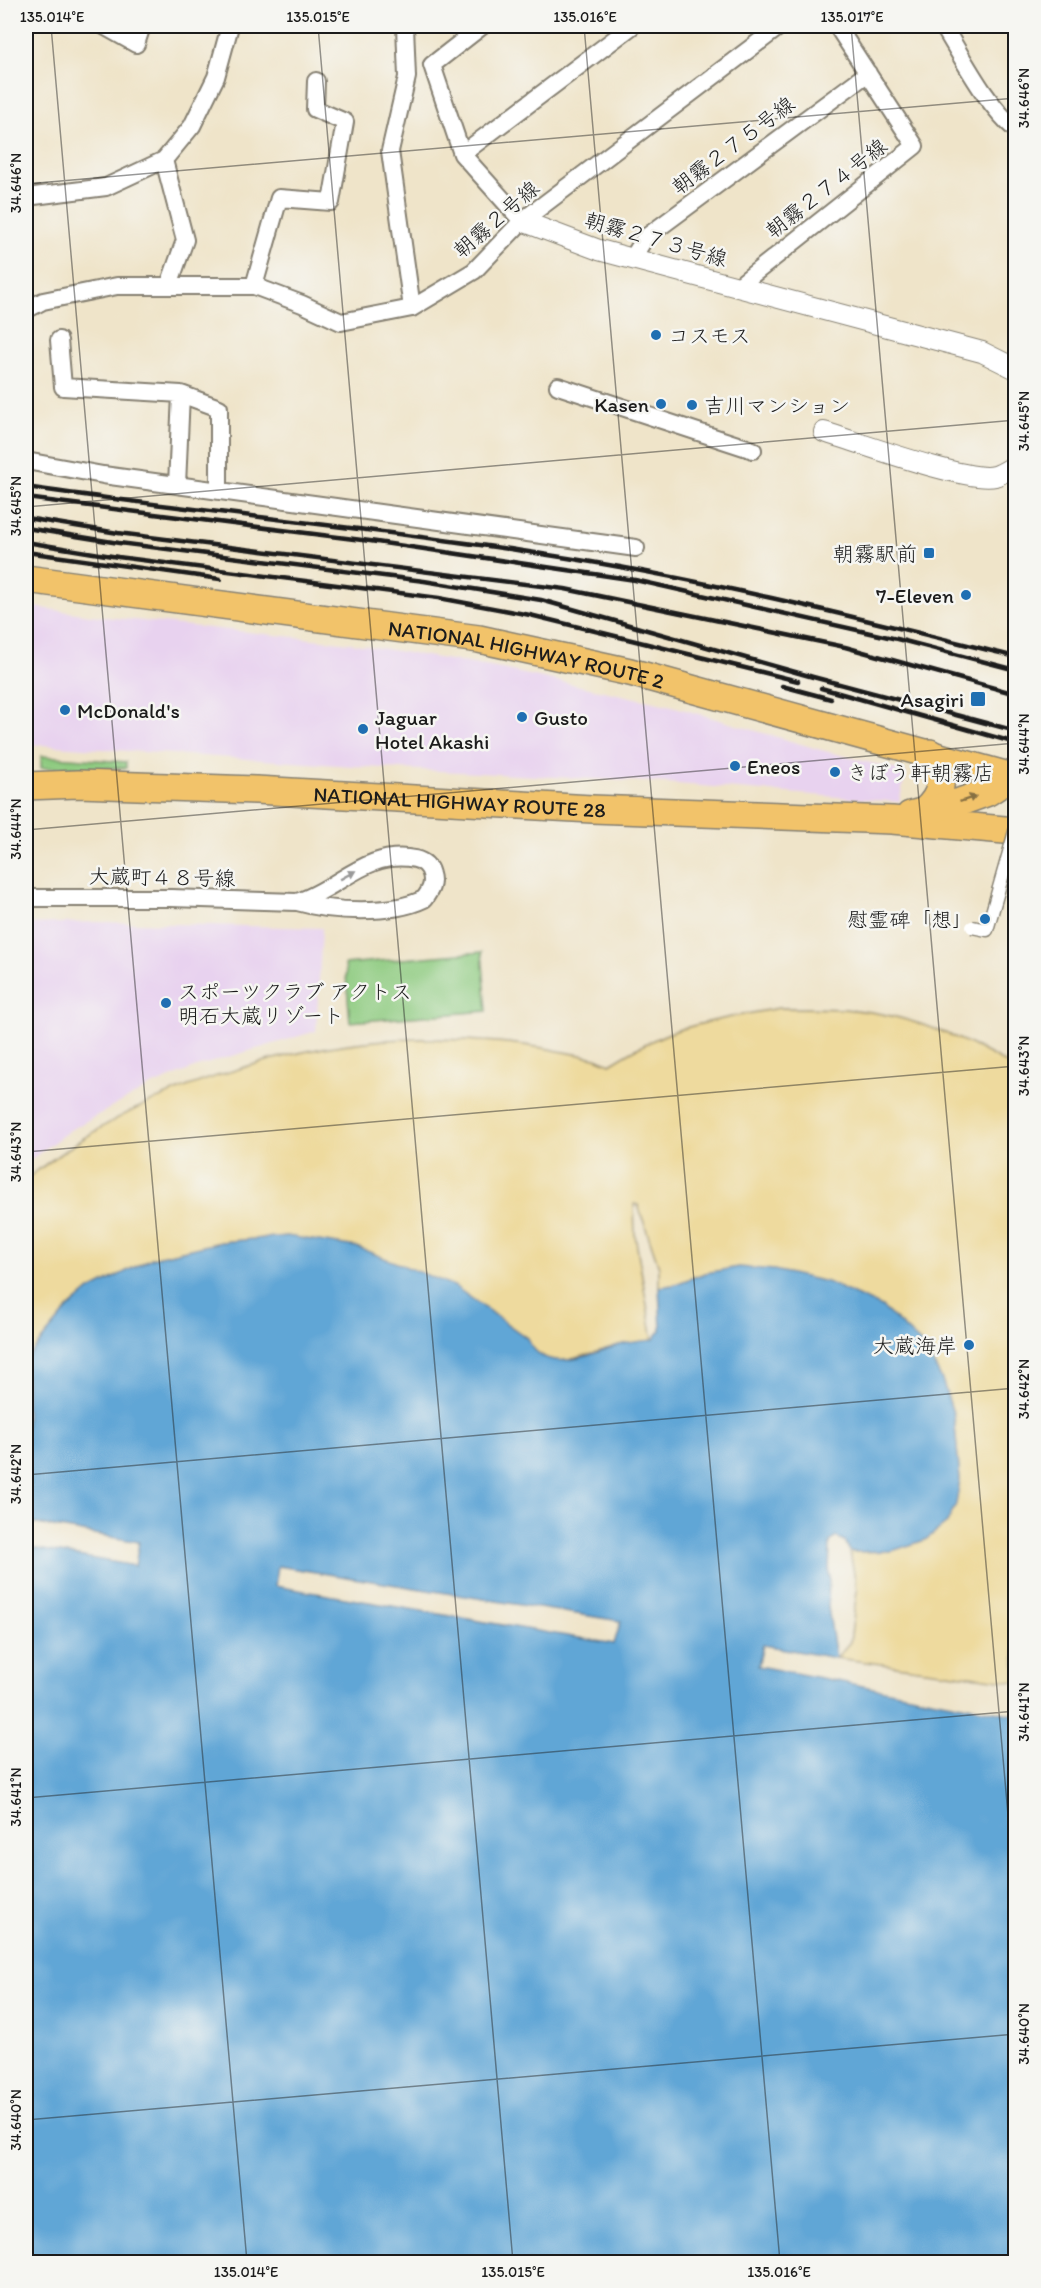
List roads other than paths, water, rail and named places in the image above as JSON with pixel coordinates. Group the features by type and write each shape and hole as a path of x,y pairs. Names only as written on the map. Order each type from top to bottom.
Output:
{"highway":[{"name":"NATIONAL HIGHWAY ROUTE 2","path":"26,579 479,639 630,672 1013,777"},
{"path":"925,811 936,800 941,787 938,771 930,753"},
{"name":"NATIONAL HIGHWAY ROUTE 28","path":"892,820 988,792 1013,777"},
{"name":"NATIONAL HIGHWAY ROUTE 28","path":"26,786 78,784 256,790 591,809 892,820 1016,829"}],"street":[{"path":"104,26 136,44 142,26"},
{"path":"26,197 106,187 164,160 192,126 216,77 230,26"},
{"path":"405,26 407,77 390,151 412,308"},
{"name":"朝霧２７３号線","path":"482,26 432,65 462,154 522,221 632,259 982,352 1016,369"},
{"path":"462,154 632,26"},
{"name":"朝霧２号線","path":"26,310 43,301 117,285 254,286 341,322 412,308 474,271 522,221 780,26"},
{"name":"朝霧２７４号線","path":"737,287 915,146 837,26"},
{"path":"943,26 1006,122 1016,130"},
{"name":"朝霧２７５号線","path":"632,259 645,238 868,73"},
{"path":"254,286 279,198 331,202 345,122 315,109 316,81"},
{"path":"164,160 185,240 169,285"},
{"path":"59,340 63,387 181,394 219,408 219,490"},
{"path":"558,386 753,450"},
{"path":"177,485 181,394"},
{"path":"824,432 940,468 974,476 994,476 1016,465"},
{"path":"26,461 177,485 636,548"},
{"path":"972,927 987,930 1016,829"},
{"name":"大蔵町４８号線","path":"26,898 171,898 297,902 314,907 396,908 424,899 433,884 432,876 429,868 421,861 389,857 378,860 329,886 314,897 297,902"}],"water":[{"path":"287,1236 357,1247 454,1286 527,1338 535,1350 545,1357 556,1360 568,1360 623,1344 653,1340 661,1330 659,1287 673,1285 705,1273 739,1267 774,1270 827,1282 882,1307 924,1346 942,1380 954,1416 960,1480 956,1504 947,1523 925,1540 892,1551 850,1552 845,1541 836,1537 830,1542 828,1607 836,1658 763,1645 758,1666 1015,1715 1015,2262 26,2262 26,1547 135,1566 139,1542 26,1522 26,1359 69,1308 90,1290 152,1258 221,1242","holes":["278,1566 621,1621 614,1644 275,1586"]}],"railway":[{"path":"26,487 477,544 602,564 780,600 1016,657"},
{"path":"26,498 370,541 635,580 897,639 1016,670"},
{"path":"26,518 118,533 565,589 845,647 1016,694"},
{"path":"26,528 119,543 424,581 541,600 813,677 1016,731"},
{"path":"26,542 118,557 439,598 530,615 798,681"},
{"path":"26,552 220,579"},
{"path":"782,686 831,699"},
{"path":"821,688 1016,743"}],"place":[{"name":"コスモス","path":"656,335"},
{"name":"Kasen","path":"661,404"},
{"name":"吉川マンション","path":"692,405"},
{"name":"朝霧駅前","path":"929,553"},
{"name":"7-Eleven","path":"966,595"},
{"name":"Asagiri","path":"978,699"},
{"name":"McDonald's","path":"65,710"},
{"name":"Gusto","path":"522,717"},
{"name":"Jaguar Hotel Akashi","path":"363,729"},
{"name":"Eneos","path":"735,766"},
{"name":"きぼう軒朝霧店","path":"835,772"},
{"name":"慰霊碑「想」","path":"985,919"},
{"name":"スポーツクラブ アクトス 明石大蔵リゾート","path":"166,1003"},
{"name":"大蔵海岸","path":"969,1345"}]}
